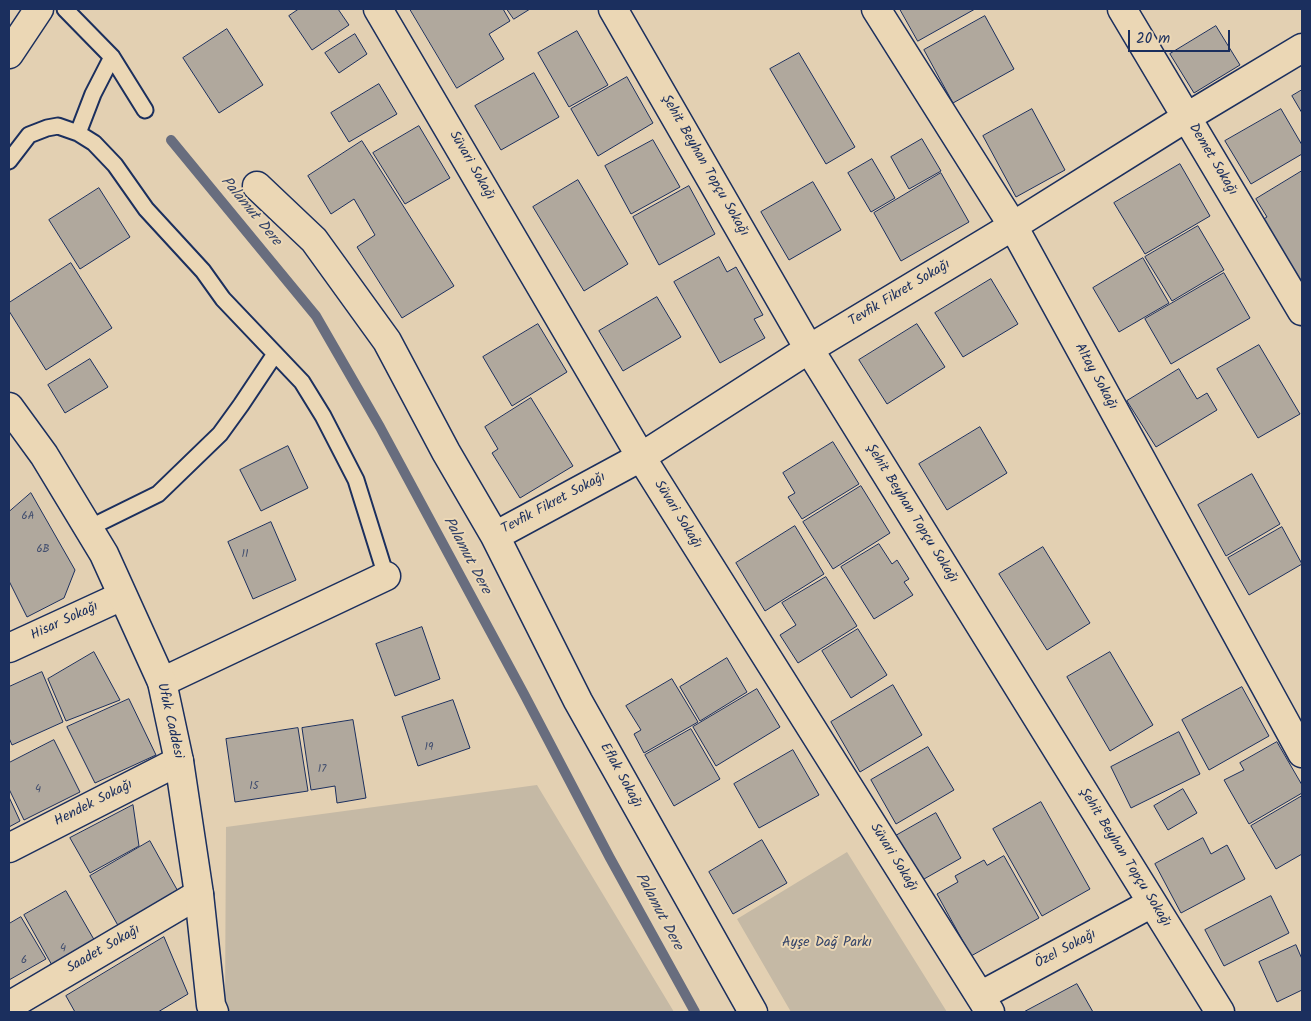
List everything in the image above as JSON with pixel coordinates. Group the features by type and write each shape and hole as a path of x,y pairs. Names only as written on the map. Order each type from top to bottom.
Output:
{"street":[{"path":"9,54 39,9"},
{"name":"Süvari Sokağı","path":"378,9 641,457 985,1004"},
{"name":"Şehit Beyhan Topçu Sokağı","path":"613,9 809,350 1220,1012"},
{"name":"Altay Sokağı","path":"876,9 1013,226 1302,753"},
{"name":"Demet Sokağı","path":"1122,9 1302,311"},
{"name":"Tevfik Fikret Sokağı","path":"495,536 641,457 809,350 1302,48"},
{"name":"Eflak Sokağı","path":"257,186 314,240 387,341 446,452 495,536 578,702 753,1012"},
{"name":"Ufuk Caddesi","path":"9,407 44,455 104,554 162,682 179,761 199,894 211,1005 214,1012"},
{"path":"162,682 386,576"},
{"name":"Hisar Sokağı","path":"9,648 122,596"},
{"name":"Hendek Sokağı","path":"9,848 179,761"},
{"name":"Saadet Sokağı","path":"9,1006 199,894"},
{"name":"Özel Sokağı","path":"985,1004 1152,903"}],"lane":[{"path":"65,9 112,57 145,110"},
{"path":"78,133 93,94 112,57"},
{"path":"9,161 29,135 58,126 78,133 94,143 115,165 146,209 203,271 223,299 264,340 306,388 323,416 356,480 386,576"},
{"path":"88,528 158,494 176,478 220,434 242,405 275,354"}],"green space":[{"path":"537,785 674,1012 230,1012 225,1004 226,827"},
{"name":"Ayşe Dağ Parkı","path":"847,852 947,1012 791,1012 737,919"}],"building":[{"path":"299,9 338,9 349,25 312,50 289,16"},
{"path":"410,9 503,9 510,21 489,34 504,59 457,88"},
{"path":"507,9 530,9 514,19"},
{"path":"900,9 975,9 918,41"},
{"path":"985,16 1014,69 953,103 924,50"},
{"path":"1216,26 1240,65 1194,93 1170,54"},
{"path":"227,29 263,85 219,113 183,58"},
{"path":"577,31 608,85 569,107 538,53"},
{"path":"355,34 367,54 339,73 325,53"},
{"path":"799,53 855,147 826,164 770,69"},
{"path":"534,73 559,117 501,150 475,106"},
{"path":"627,77 653,123 598,156 571,109"},
{"path":"379,84 397,114 349,142 331,113"},
{"path":"1302,90 1302,113 1292,96"},
{"path":"1032,109 1065,170 1016,197 983,136"},
{"path":"1281,109 1302,145 1302,154 1251,184 1225,141"},
{"path":"419,126 450,178 405,204 373,153"},
{"path":"922,139 941,171 909,189 891,157"},
{"path":"653,140 680,187 631,214 605,166"},
{"path":"362,141 454,286 402,318 357,247 375,235 354,199 331,214 308,176"},
{"path":"872,159 895,198 871,212 848,173"},
{"path":"1180,164 1210,216 1145,254 1114,203"},
{"path":"1302,171 1302,288 1262,220 1267,217 1256,199"},
{"path":"941,173 969,222 901,261 874,213"},
{"path":"578,180 628,264 584,291 533,207"},
{"path":"813,182 841,230 789,260 761,212"},
{"path":"689,186 715,234 659,265 633,217"},
{"path":"99,188 130,237 80,269 49,220"},
{"path":"1198,226 1224,270 1172,301 1145,257"},
{"path":"719,257 727,272 736,267 763,315 754,319 765,338 720,363 674,282"},
{"path":"1143,258 1169,303 1119,332 1093,288"},
{"path":"71,263 112,328 46,370 9,311 9,303"},
{"path":"1224,273 1250,318 1171,364 1145,319"},
{"path":"991,279 1018,324 963,357 935,313"},
{"path":"657,297 681,337 623,371 599,331"},
{"path":"538,324 567,372 512,406 483,357"},
{"path":"917,324 945,367 887,404 859,360"},
{"path":"1259,345 1300,414 1258,438 1217,369"},
{"path":"90,359 108,387 65,413 48,385"},
{"path":"1179,369 1197,399 1207,393 1217,410 1156,447 1127,401"},
{"path":"531,398 573,466 520,498 492,453 498,449 485,427"},
{"path":"980,427 1007,473 947,510 919,464"},
{"path":"833,442 859,484 802,519 788,497 795,493 783,473"},
{"path":"288,446 308,488 261,511 240,470"},
{"path":"1252,474 1280,524 1226,556 1198,505"},
{"path":"861,486 890,533 833,569 803,522"},
{"path":"31,493 75,570 64,598 27,617 9,581 9,512"},
{"path":"271,522 296,580 253,599 228,542"},
{"path":"795,526 824,574 765,611 736,563"},
{"path":"1282,527 1302,564 1249,595 1228,558"},
{"path":"879,544 892,564 897,560 909,579 904,582 913,595 874,619 841,567"},
{"path":"1043,547 1090,623 1047,650 999,574"},
{"path":"826,577 857,626 798,663 780,635 796,625 782,603"},
{"path":"422,627 440,679 395,696 376,644"},
{"path":"858,629 887,675 851,698 822,651"},
{"path":"94,652 120,700 66,721 48,679"},
{"path":"1110,652 1153,725 1110,751 1067,677"},
{"path":"727,658 747,692 700,721 680,687"},
{"path":"42,672 63,722 12,745 9,738 9,687"},
{"path":"672,679 698,722 644,753 634,734 641,730 626,706"},
{"path":"893,685 922,735 860,772 831,722"},
{"path":"1242,687 1269,736 1209,770 1182,720"},
{"path":"757,689 780,727 716,766 693,727"},
{"path":"129,699 156,755 95,783 67,727"},
{"path":"453,700 470,748 418,766 402,717"},
{"path":"353,720 366,798 337,803 335,786 311,790 302,728"},
{"path":"298,728 308,791 235,802 226,739"},
{"path":"691,729 720,779 674,806 645,755"},
{"path":"1179,732 1200,774 1131,808 1111,767"},
{"path":"54,740 80,792 24,820 9,789 9,763"},
{"path":"1277,742 1302,785 1302,793 1249,824 1224,780 1244,770 1240,763"},
{"path":"928,747 954,790 896,824 871,780"},
{"path":"793,750 819,795 759,828 734,784"},
{"path":"1183,789 1197,813 1168,830 1154,806"},
{"path":"1302,796 1302,854 1276,869 1251,826"},
{"path":"9,797 20,821 9,827"},
{"path":"1041,802 1090,889 1042,916 993,829"},
{"path":"133,805 139,846 90,873 70,838"},
{"path":"936,813 961,858 917,883 892,838"},
{"path":"1203,838 1211,854 1227,845 1245,879 1181,913 1155,864"},
{"path":"762,840 787,883 733,914 709,872"},
{"path":"150,841 180,895 120,929 90,876"},
{"path":"1004,856 1039,918 971,956 937,894 958,882 955,876 984,860 987,865"},
{"path":"66,891 96,943 53,967 24,915"},
{"path":"1271,896 1289,933 1224,966 1205,930"},
{"path":"21,917 46,959 9,980 9,924"},
{"path":"164,937 188,994 158,1012 75,1012 66,996"},
{"path":"1296,945 1302,959 1302,990 1277,1002 1259,962"},
{"path":"1077,984 1093,1012 1024,1012"}],"waterway":[{"name":"Palamut Dere","path":"171,140 316,316 380,427 610,858 695,1012"}]}
